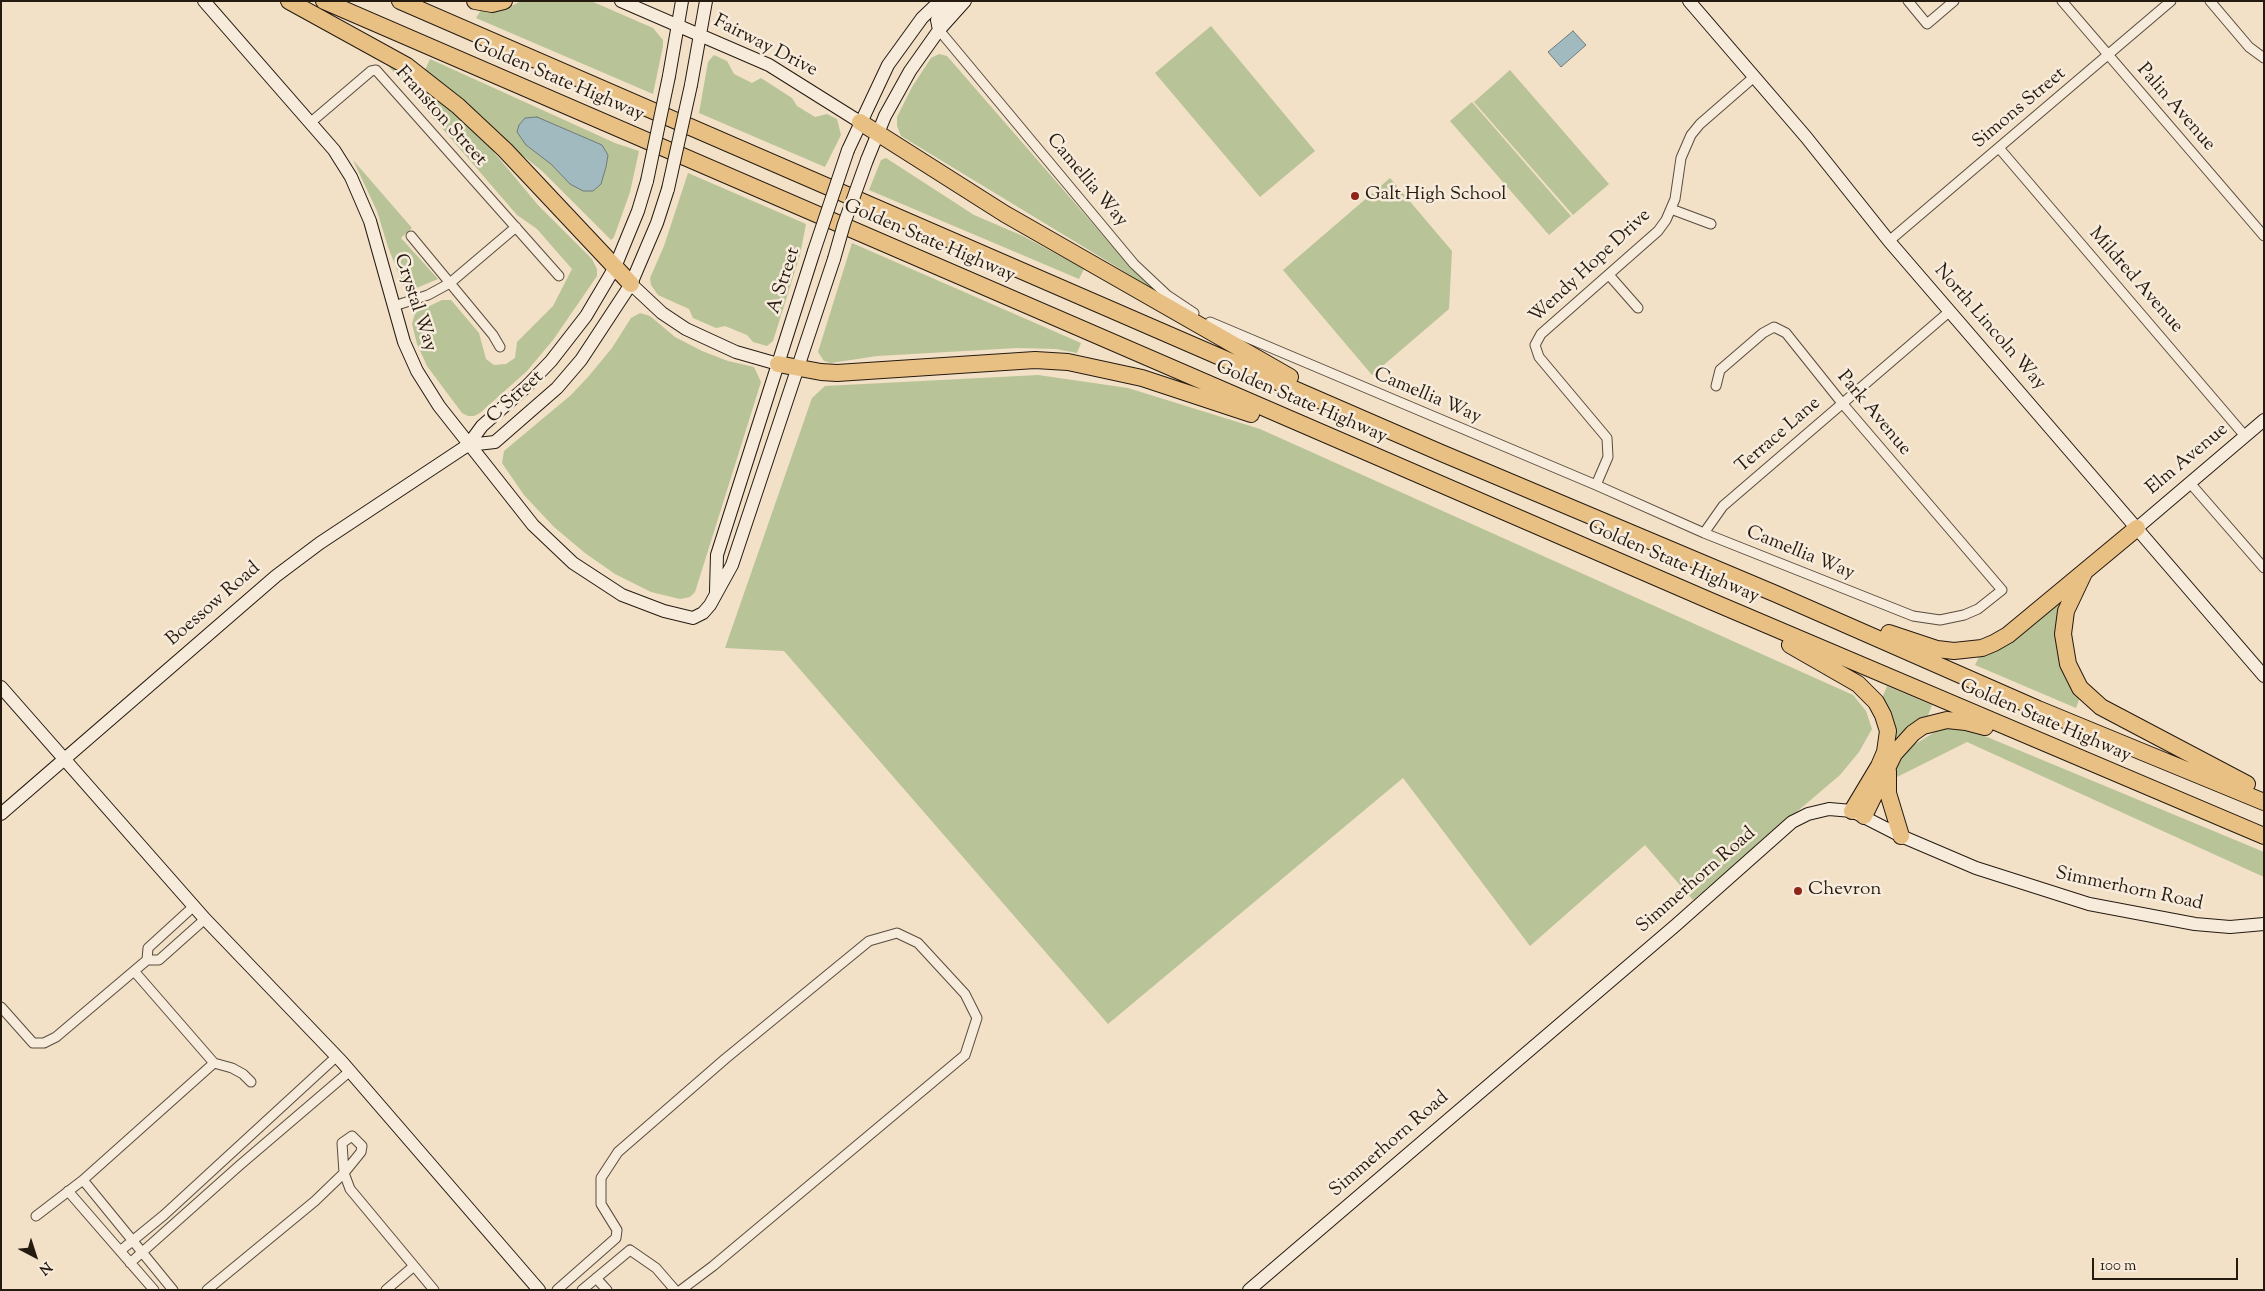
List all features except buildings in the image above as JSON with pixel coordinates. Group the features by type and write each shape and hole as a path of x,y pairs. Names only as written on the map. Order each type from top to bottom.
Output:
{"highway":[{"path":"289,1 407,66 458,106 504,150 631,284"},
{"name":"Golden State Highway","path":"324,1 1378,458 2063,752 2264,836"},
{"name":"Golden State Highway","path":"400,1 1364,419 1776,594 2038,709 2264,802"},
{"path":"476,1 492,4 504,1"},
{"path":"860,122 1005,214 1364,419"},
{"path":"778,364 798,369 837,372 1035,360 1068,362 1100,368 1178,388 1378,458"},
{"path":"1776,594 1929,646 1954,651 1968,650 1994,643 2008,635 2137,528"},
{"path":"2085,572 2066,610 2063,634 2068,664 2080,688 2101,707 2264,794"},
{"path":"1714,602 1850,678 1868,692 1876,702 1888,731 1887,743 1858,813"},
{"path":"1858,813 1902,742 1924,726 1947,720 1966,722 2063,752"},
{"path":"1888,767 1888,793 1901,836"}],"street":[{"name":"Crystal Way","path":"204,1 342,162 359,192 370,221 404,342 417,371 439,406 468,445 533,525 574,564 622,594 639,601 680,616 693,618 703,613 716,594"},
{"name":"Fairway Drive","path":"621,1 769,66 860,122"},
{"name":"C Street","path":"468,445 482,426 526,387 568,342 615,267 638,211 647,181 669,76 682,1"},
{"name":"C Street","path":"468,445 495,442 557,388 600,333 631,284 657,223 668,189 706,1"},
{"name":"A Street","path":"716,594 717,555 848,150 888,65 922,18 940,1"},
{"path":"939,30 937,25 940,15 953,1"},
{"path":"716,594 732,565 798,369 844,224 877,134 910,71 939,30 964,1"},
{"name":"North Lincoln Way","path":"1689,1 1806,137 1889,241 2264,676"},
{"path":"1908,1 1927,24 1954,1"},
{"name":"Palin Avenue","path":"2062,1 2264,236"},
{"name":"Simons Street","path":"1889,241 2171,1"},
{"path":"2210,1 2250,47 2264,58"},
{"name":"Camellia Way","path":"939,30 1134,264 1152,282 1187,309 1232,333 1596,485 1704,533 1904,613 1925,619 1940,620 1964,615 1978,609 2002,590"},
{"name":"Franston Street","path":"310,123 371,71 376,70 560,276"},
{"name":"Wendy Hope Drive","path":"1596,485 1608,457 1607,438 1539,357 1535,344 1541,334 1658,230 1671,209 1678,187 1681,158 1691,135 1700,124 1754,77"},
{"name":"Mildred Avenue","path":"1999,148 2245,436"},
{"path":"1671,209 1711,224"},
{"path":"394,306 428,295 450,283 516,227"},
{"name":"Crystal Way","path":"412,236 493,335 500,347"},
{"path":"1609,275 1638,308"},
{"path":"631,284 662,313 686,328 728,349 778,364"},
{"name":"Terrace Lane","path":"1704,533 1723,506 1950,311"},
{"name":"Park Avenue","path":"1716,386 1720,370 1763,333 1774,327 1786,334 1842,404 2002,590"},
{"name":"Elm Avenue","path":"2137,528 2264,420"},
{"name":"Boessow Road","path":"1,814 276,576 328,538 468,445"},
{"path":"2190,483 2264,568"},
{"path":"1,688 205,919 337,1056 539,1290"},
{"name":"Simmerhorn Road","path":"1249,1290 1661,937 1792,822 1816,811 1829,809 1858,813 1901,836 1976,868 2090,904 2142,916 2204,925 2242,928 2264,924"},
{"path":"147,960 148,948 194,906"},
{"path":"1,1007 33,1043 44,1043 56,1037 147,960 159,960 205,919"},
{"path":"557,1290 616,1238 617,1230 601,1204 601,1178 618,1152 725,1059 869,941 896,933 918,943 965,994 977,1018 965,1055 714,1266 681,1290"},
{"path":"134,971 214,1063 232,1068 243,1074 251,1082"},
{"path":"120,1251 164,1215 274,1116 337,1056"},
{"path":"36,1216 83,1180 214,1063"},
{"path":"130,1263 240,1164 350,1071"},
{"path":"207,1290 315,1201 344,1173 350,1189 434,1290"},
{"path":"83,1180 173,1290"},
{"path":"68,1192 154,1290"},
{"path":"582,1290 630,1250 656,1268 674,1290"},
{"path":"386,1290 414,1266"},
{"path":"596,1278 607,1290"}],"green space":[{"path":"521,1 591,1 653,28 663,40 663,46 653,94 476,18 481,10 494,11 506,9"},
{"path":"1211,26 1315,151 1260,197 1155,73"},
{"path":"939,54 947,56 1113,247 1163,295 901,136 897,126 897,117 912,87 931,58"},
{"path":"714,55 727,61 734,74 752,83 761,78 792,98 797,106 815,117 827,114 837,119 841,135 825,167 699,113 708,62"},
{"path":"430,59 615,143 639,151 630,192 614,237 611,240 542,171 511,146 461,97 425,70"},
{"path":"384,61 430,92 470,127 493,151 538,205 592,259 597,269 597,276 553,340 527,371 480,413 474,416 462,413 427,366 417,344 412,324 415,313 442,300 451,300 479,333 486,359 494,365 506,364 515,358 517,342 553,306 572,269 537,229 517,215"},
{"path":"1510,70 1609,184 1573,215 1474,102"},
{"path":"1472,102 1571,216 1549,235 1450,121"},
{"path":"886,158 974,215 1023,236 1084,269 1079,279 869,190 881,160"},
{"path":"353,160 412,228 401,238 438,279 414,289 407,289 403,285 388,247 377,211"},
{"path":"688,173 806,224 800,255 773,341 767,346 753,342 747,335 725,326 716,328 693,318 689,309 658,295 651,285 650,278 664,246"},
{"path":"1390,178 1452,251 1449,309 1372,375 1283,270"},
{"path":"852,243 1081,343 1077,353 1056,349 1017,348 877,356 831,363 824,361 818,352"},
{"path":"640,313 650,316 675,337 702,351 728,361 754,367 761,382 695,592 690,597 680,599 651,592 615,574 585,553 554,527 524,495 502,463 504,451 571,395 612,348 631,318"},
{"path":"1038,375 1128,388 1260,429 1853,695 1866,711 1872,729 1859,752 1840,775 1693,900 1645,845 1530,946 1403,778 1108,1024 784,651 725,648 812,398 825,386"},
{"path":"2070,590 2059,616 2080,697 2076,708 1975,665 1980,655"},
{"path":"1887,686 1932,705 1927,718 1895,742 1881,701"},
{"path":"1956,728 1975,732 2264,852 2264,877 1967,742 1895,778 1897,761 1907,749 1940,729"}],"water":[{"path":"1573,31 1586,45 1561,67 1548,52"},
{"path":"537,117 602,145 608,155 606,167 601,184 593,191 583,191 570,184 551,164 526,145 517,132 519,125 525,118"}],"place":[{"name":"Galt High School","path":"1355,196"},
{"name":"Chevron","path":"1798,891"}]}
